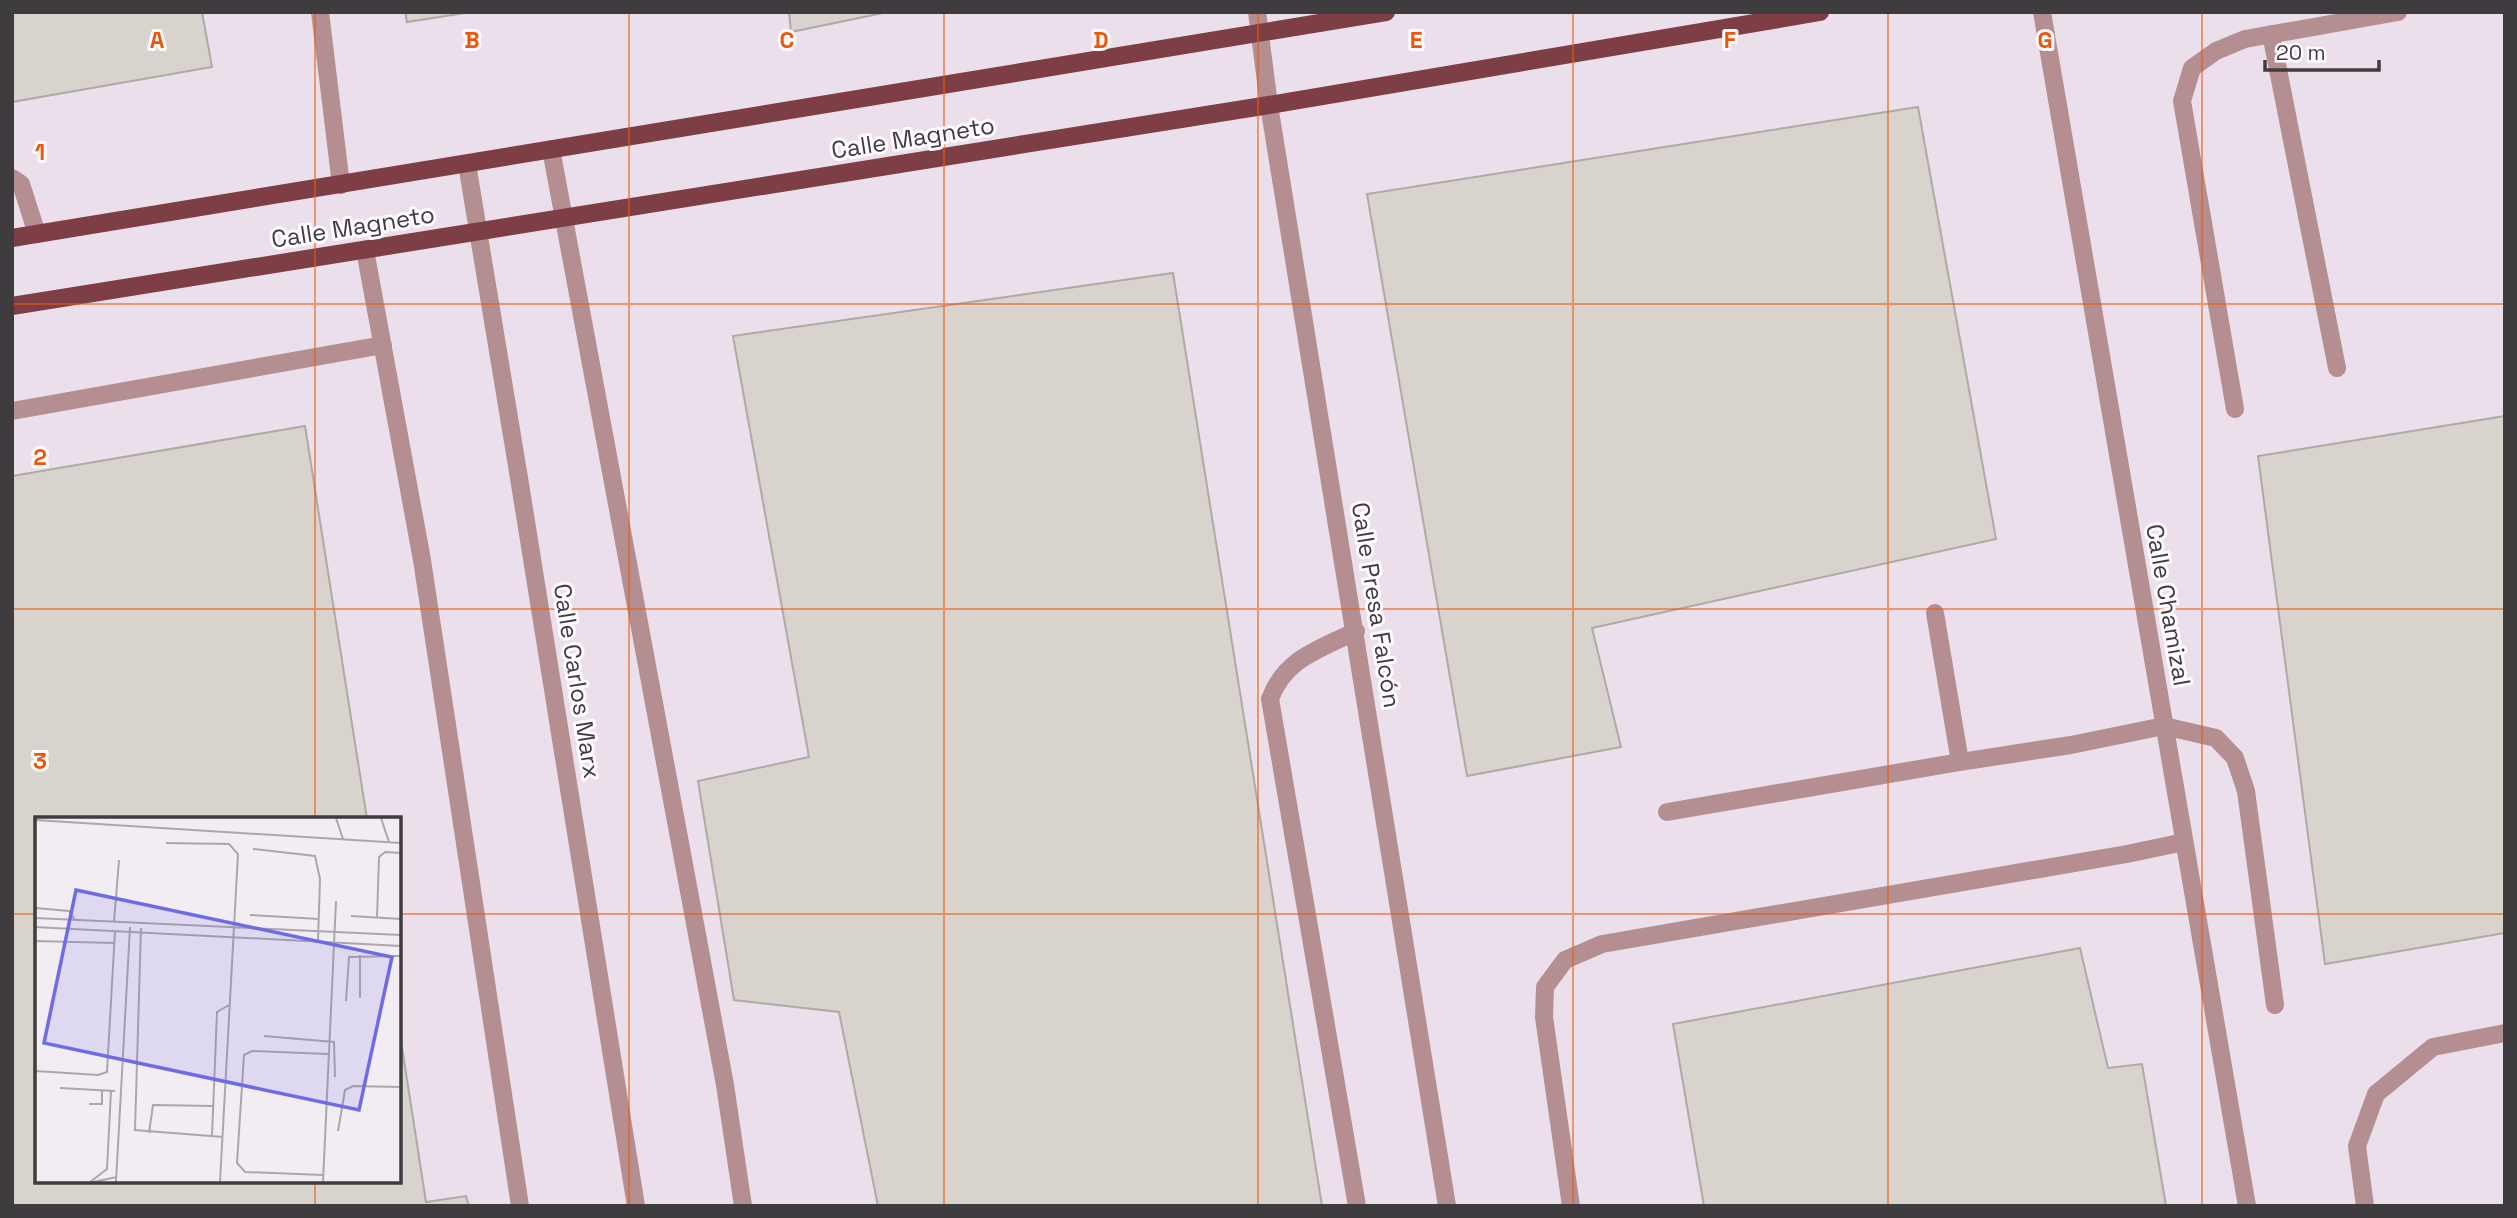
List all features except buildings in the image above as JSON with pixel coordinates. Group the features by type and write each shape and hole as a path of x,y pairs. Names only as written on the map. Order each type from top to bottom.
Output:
{"main road":[{"name":"Calle Magneto","path":"12,238 1386,12"},
{"name":"Calle Magneto","path":"12,306 1269,105 1820,12"}],"lane":[{"path":"320,12 341,185"},
{"name":"Calle Presa Falcón","path":"1257,12 1269,105 1447,1206"},
{"name":"Calle Chamizal","path":"2042,12 2247,1206"},
{"path":"2235,410 2182,101 2192,68 2216,51 2245,39 2398,12"},
{"path":"2271,34 2337,368"},
{"path":"551,149 725,1085 743,1206"},
{"name":"Calle Carlos Marx","path":"467,164 636,1206"},
{"path":"12,178 21,184 37,234"},
{"path":"365,250 422,560 520,1206"},
{"path":"12,411 383,345"},
{"path":"1935,613 1960,762"},
{"path":"1356,631 1292,663 1276,681 1270,699 1357,1206"},
{"path":"1667,812 2071,745 2164,726 2216,738 2235,758 2246,791 2275,1005"},
{"path":"1572,1206 1544,1017 1545,987 1565,960 1602,944 2184,842"},
{"path":"2365,1206 2357,1146 2376,1094 2433,1047 2505,1033"}],"shaded area":[{"path":"12,12 2505,12 2505,1206 12,1206"}]}
